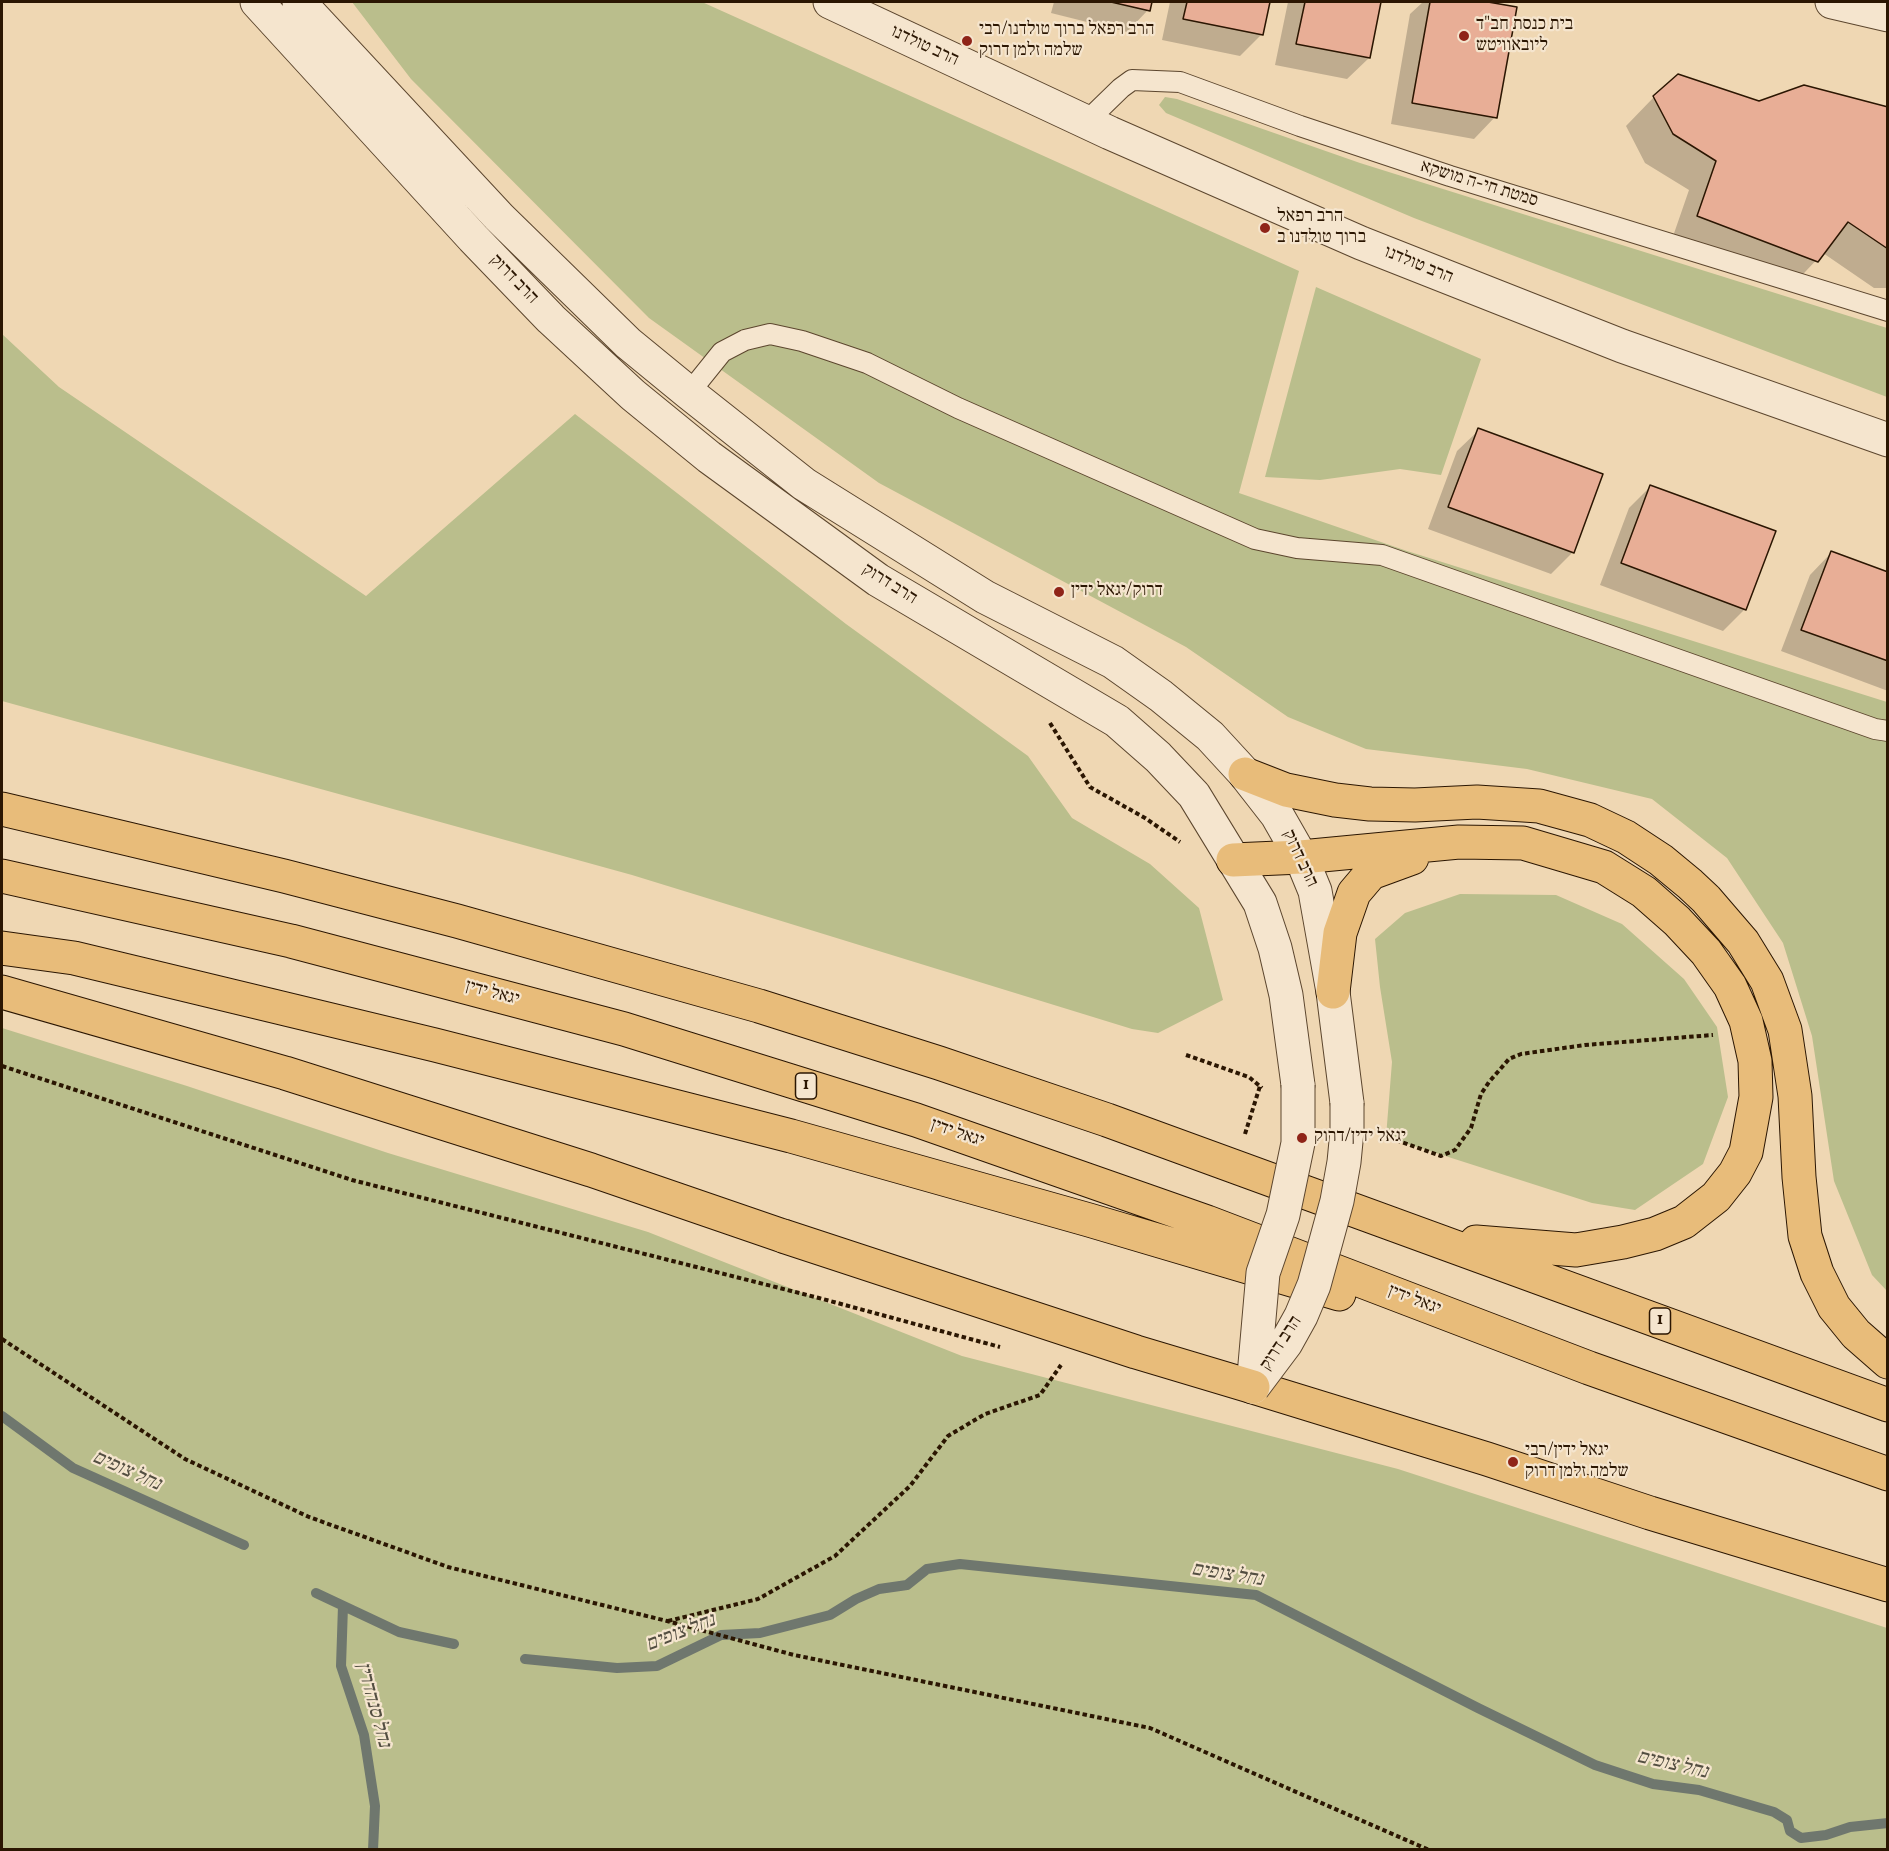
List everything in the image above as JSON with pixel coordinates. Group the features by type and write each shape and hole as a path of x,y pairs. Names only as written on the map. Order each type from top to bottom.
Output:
{"highway":[{"path":"1245,774 1287,790 1335,800 1370,804 1415,805 1477,802 1539,806 1590,820 1626,837 1661,860 1706,898 1743,942 1767,981 1785,1030 1795,1096 1805,1236 1817,1273 1834,1307 1856,1334 1887,1362"},
{"name":"1","path":"2,809 307,882 457,921 759,1006 939,1062 1432,1238 1887,1405"},
{"path":"1233,860 1301,857 1459,842 1523,843 1604,867 1644,892 1677,921 1706,952 1730,986 1749,1033 1755,1061 1756,1097 1746,1152 1735,1173 1716,1197 1684,1222 1656,1234 1576,1250 1432,1238"},
{"path":"1333,993 1340,933 1354,893 1375,872 1459,842"},
{"name":"יגאל ידין","path":"2,876 291,941 635,1032 916,1120 1174,1210 1588,1368 1887,1474"},
{"path":"2,948 74,958 447,1047 791,1136 1101,1223 1588,1368"},
{"path":"2,992 285,1073 591,1170 1136,1352 1487,1459 1650,1513 1887,1585"}],"street":[{"name":"הרב דרוק","path":"256,2 551,319 633,395 710,458 878,580 1117,721 1158,757 1194,795 1260,903 1275,948 1286,995 1298,1085 1298,1143 1283,1215 1263,1273 1253,1387"},
{"name":"הרב דרוק","path":"299,2 499,218 628,343 804,484 985,597 1113,662 1161,696 1210,736 1245,774 1277,815 1301,857 1315,891 1333,993 1347,1103 1347,1131 1344,1162 1336,1201 1314,1285 1287,1343 1253,1387"},
{"name":"הרב טולדנו","path":"830,2 1086,122 1245,193 1501,300 1757,395 1887,440"},
{"path":"1832,2 1887,15"}],"lane":[{"name":"סמטת חי-ה מושקא","path":"1086,122 1132,80 1180,82 1439,173 1887,311"},
{"path":"689,393 722,351 745,340 770,334 802,341 867,363 958,408 1255,539 1297,548 1382,555 1875,729 1887,731"}],"path":[{"path":"1472,1128 1481,1094 1509,1059 1521,1054 1586,1045 1749,1033"},
{"path":"1186,1055 1249,1077"},
{"path":"2,1066 352,1180 819,1298 1004,1348"},
{"path":"1235,1167 1260,1086"},
{"path":"2,1339 185,1459 309,1517 448,1567 794,1655 1149,1728 1429,1850"},
{"path":"667,1621 758,1599 835,1556 910,1486 948,1436 986,1414 1040,1395 1062,1364 1050,1361"}],"green space":[{"path":"352,2 702,2 1299,271 1239,493 1407,551 1887,702 1887,1291 1872,1275 1834,1181 1812,1036 1783,943 1727,858 1652,799 1527,769 1366,749 1288,717 1186,647 879,483 649,318 411,79"},
{"path":"1165,97 1177,99 1360,163 1887,328 1887,397 1414,218 1166,113 1159,105"},
{"path":"1316,287 1481,359 1441,475 1400,469 1320,480 1265,477"},
{"path":"2,334 59,387 366,596 575,414 846,624 1028,756 1072,818 1150,864 1199,908 1223,1000 1158,1033 1132,1029 632,875 2,701"},
{"path":"1460,894 1556,895 1622,924 1684,979 1717,1027 1728,1097 1703,1164 1635,1210 1592,1203 1386,1137 1392,1062 1375,939 1405,913"},
{"path":"2,1028 187,1086 388,1153 648,1232 962,1356 1398,1469 1887,1628 1887,1849 2,1849"}],"building":[{"path":"1111,2 1152,2 1150,11"},
{"path":"1187,2 1270,2 1263,35 1183,19"},
{"path":"1305,2 1381,2 1370,58 1296,44"},
{"path":"1430,2 1488,2 1517,7 1497,118 1412,103"},
{"path":"1678,74 1759,101 1804,85 1888,107 1888,249 1848,222 1818,262 1697,216 1716,161 1673,134 1653,96"},
{"path":"1478,428 1603,474 1574,553 1448,507"},
{"path":"1650,485 1776,531 1746,610 1621,563"},
{"path":"1831,551 1888,572 1888,661 1801,630"}],"waterway":[{"name":"נחל צופים","path":"2,1416 73,1468 244,1545"},
{"name":"נחל צופים","path":"525,1659 617,1668 657,1666 721,1635 760,1633 830,1615 856,1599 879,1589 907,1585 927,1569 960,1564 1256,1595 1595,1765 1653,1784 1699,1790 1774,1812 1787,1820 1790,1831 1801,1838 1826,1835 1850,1827 1888,1823"},
{"name":"נחל צופים","path":"316,1593 399,1632 454,1644"},
{"name":"נחל סנהדרין","path":"343,1606 341,1666 364,1735 375,1806 373,1850"}],"place":[{"name":"בית כנסת חב\"ד ליובאוויטש","path":"1464,36"},
{"name":"הרב רפאל ברוך טולדנו/רבי שלמה זלמן דרוק","path":"967,41"},
{"name":"הרב רפאל ברוך טולדנו ב","path":"1265,228"},
{"name":"דרוק/יגאל ידין","path":"1059,592"},
{"name":"יגאל ידין/דרוק","path":"1302,1138"},
{"name":"יגאל ידין/רבי שלמה זלמן דרוק","path":"1513,1462"}]}
